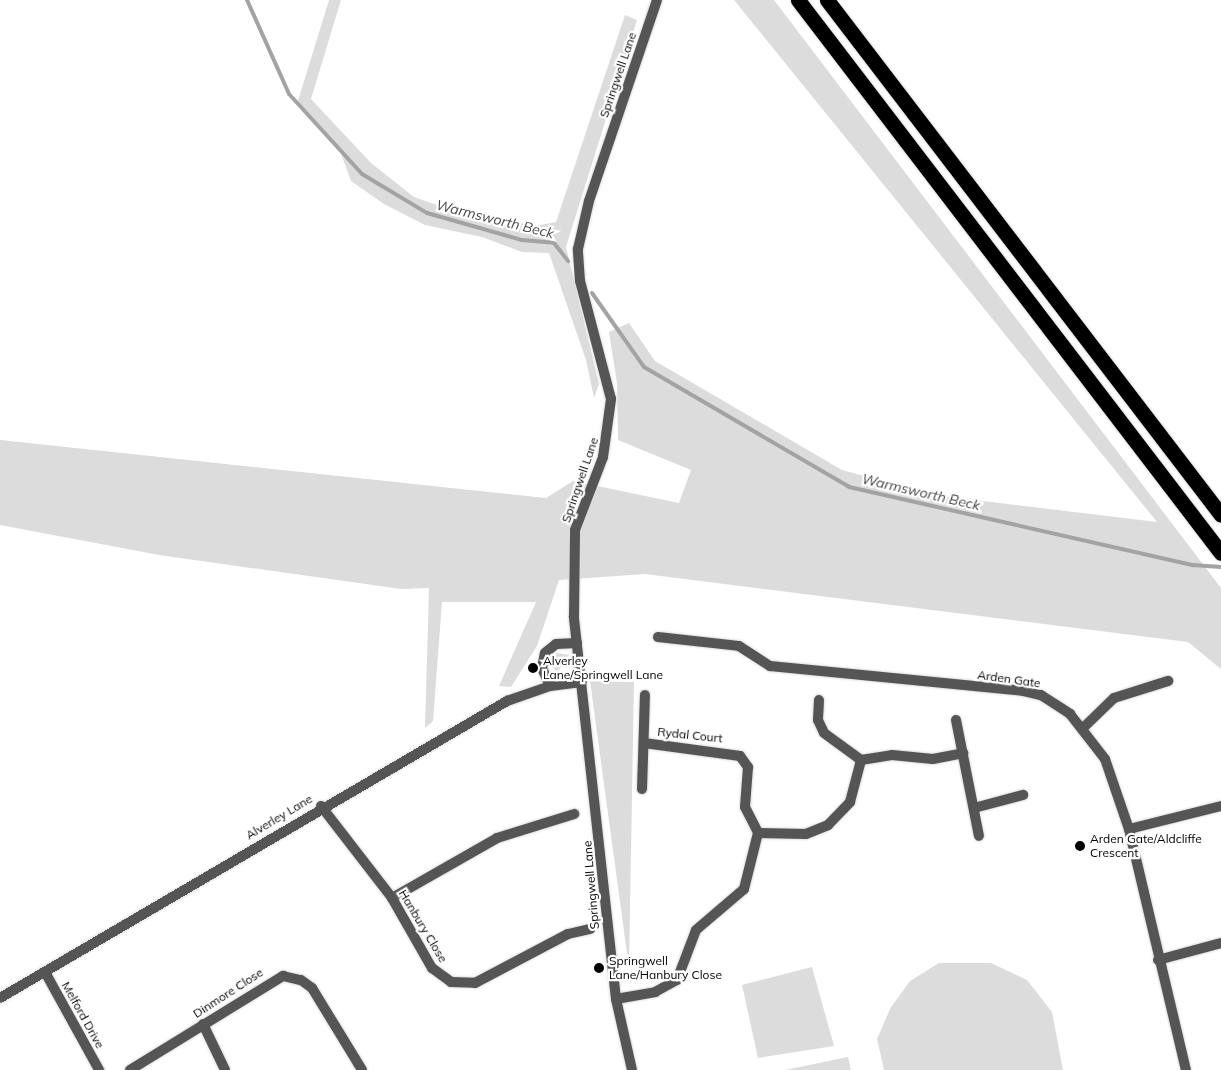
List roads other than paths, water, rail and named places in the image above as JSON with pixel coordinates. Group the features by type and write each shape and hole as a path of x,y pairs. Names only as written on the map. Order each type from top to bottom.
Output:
{"highway":[{"path":"798,0 1221,553"},
{"path":"827,0 1221,515"}],"street":[{"name":"Springwell Lane","path":"632,1070 616,999 577,642 574,538 603,457 611,399 580,281 578,249 589,201 656,0"},
{"name":"Arden Gate","path":"658,637 739,646 770,666 1041,695 1084,728 1105,759 1129,829 1158,960 1186,1070"},
{"path":"550,686 542,668 545,653 556,644 577,642"},
{"path":"1084,728 1114,698 1168,681"},
{"name":"Alverley Lane","path":"0,998 321,806 507,701 550,686 582,682"},
{"name":"Rydal Court","path":"642,789 645,695"},
{"path":"819,700 818,720 824,733 862,760 892,755 933,759 963,753"},
{"path":"956,720 979,836"},
{"name":"Rydal Court","path":"644,742 740,756 748,766 745,807 758,833"},
{"path":"616,999 656,992 676,980 696,930 744,889 758,833 806,834 828,826 850,802 862,760"},
{"path":"974,808 1024,795"},
{"name":"Hanbury Close","path":"321,806 392,898 432,968 461,984 475,983 568,934 590,929"},
{"path":"1129,829 1221,806"},
{"path":"392,898 497,838 574,814"},
{"path":"1158,960 1221,943"},
{"name":"Melford Drive","path":"46,972 99,1070"},
{"name":"Dinmore Close","path":"130,1070 269,981 296,978 312,988 362,1070"},
{"path":"203,1024 225,1070"}],"waterway":[{"name":"Warmsworth Beck","path":"247,0 289,94 362,174 427,213 522,240 554,243 568,261"},
{"name":"Warmsworth Beck","path":"592,293 644,367 849,487 1193,565 1221,567"}],"place":[{"name":"Alverley Lane/Springwell Lane","path":"533,668"},
{"name":"Arden Gate/Aldcliffe Crescent","path":"1080,846"},
{"name":"Springwell Lane/Hanbury Close","path":"599,968"}]}
